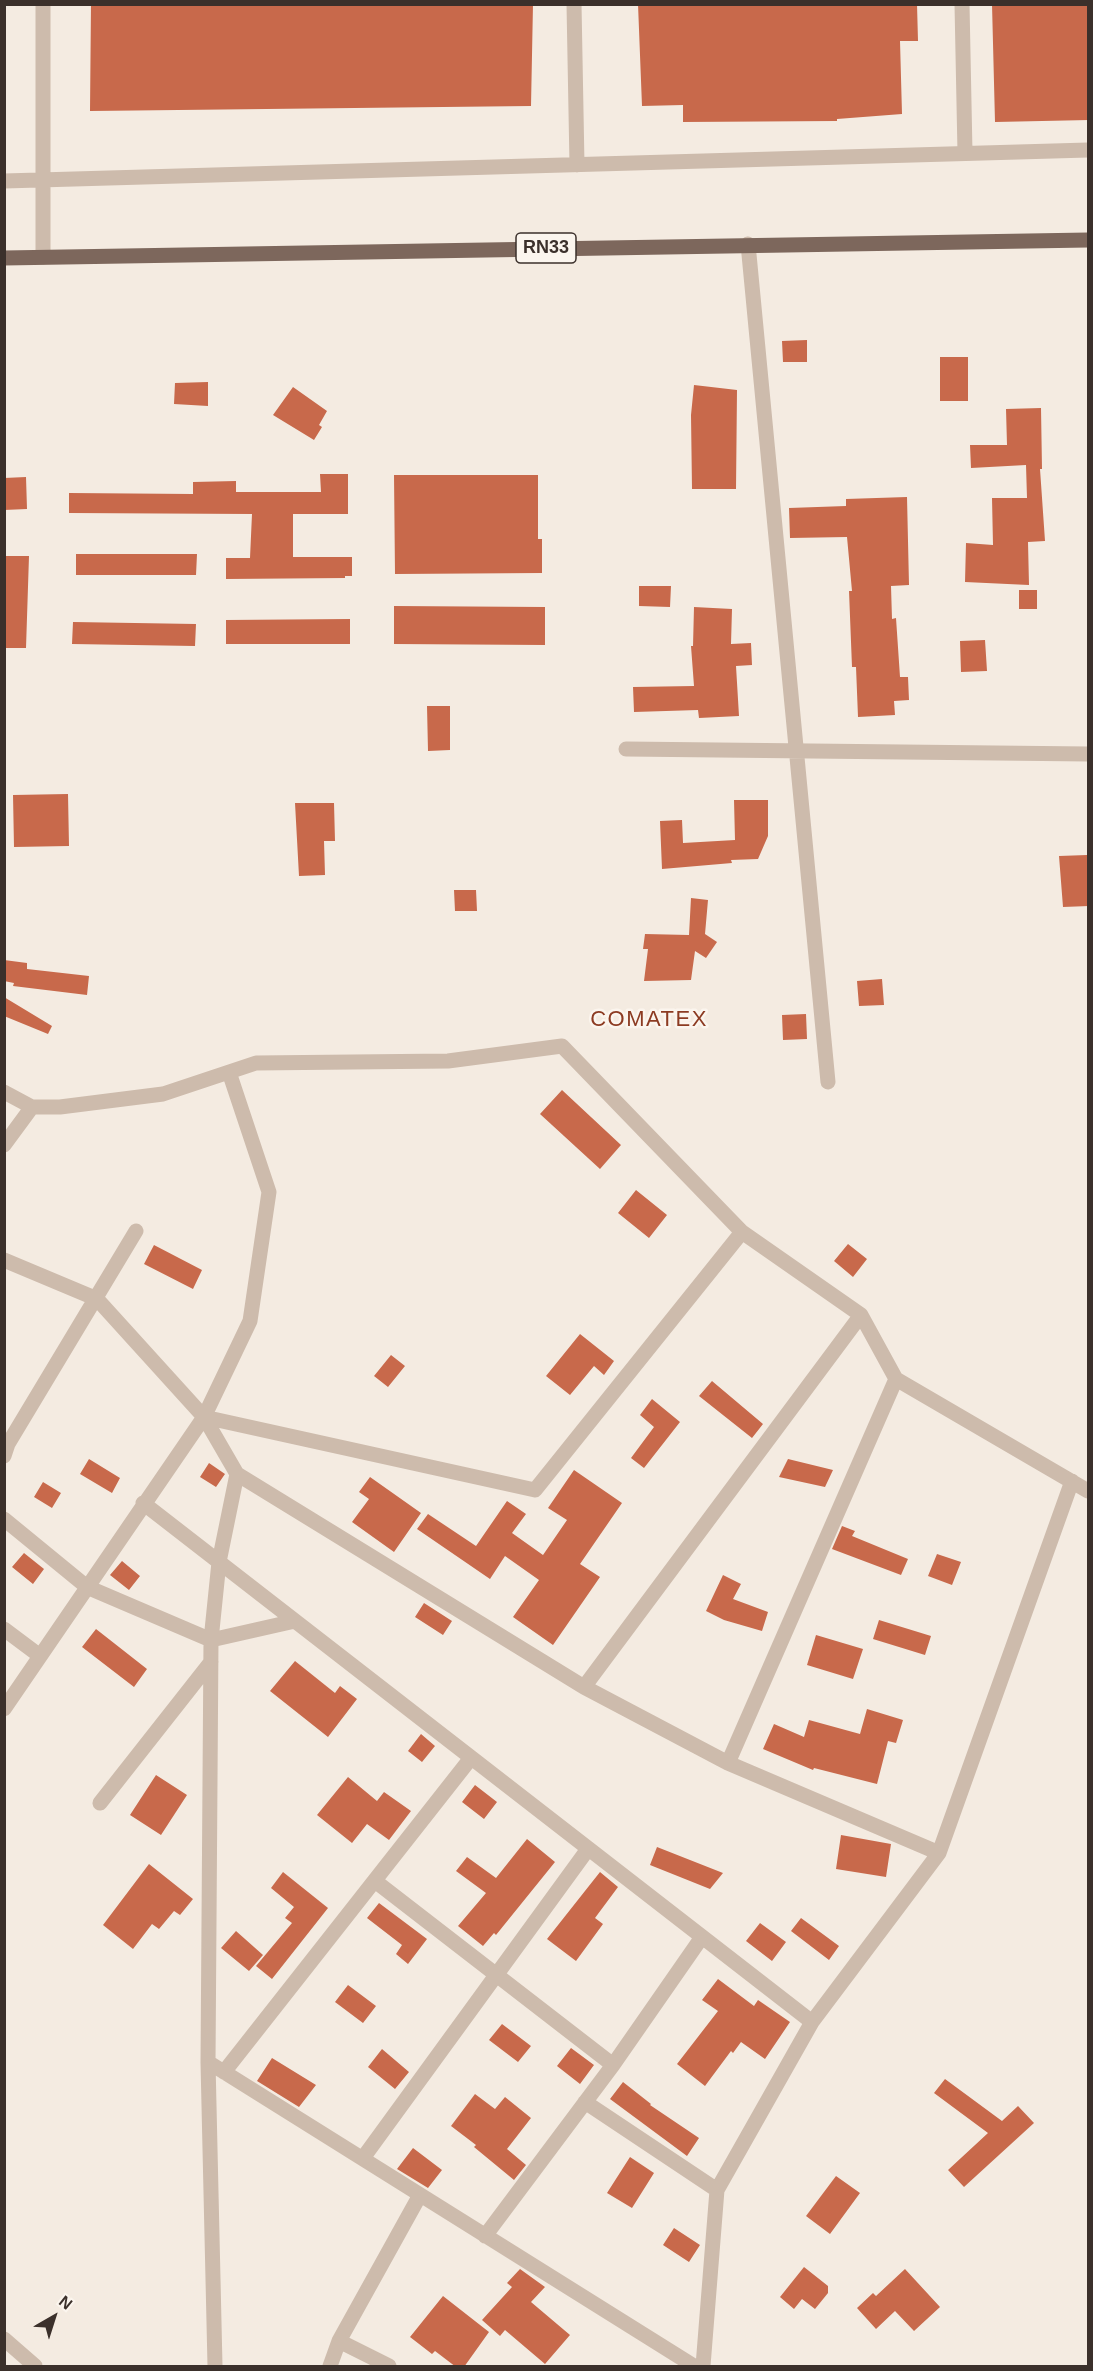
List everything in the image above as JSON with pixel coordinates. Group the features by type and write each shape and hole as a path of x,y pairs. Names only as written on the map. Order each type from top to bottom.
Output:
{"main road":[{"name":"RN33","path":"4,258 1089,240"}],"street":[{"path":"43,4 43,257"},
{"path":"574,4 578,165"},
{"path":"962,4 965,153"},
{"path":"4,181 1089,150"},
{"path":"748,244 828,1082"},
{"path":"626,749 1089,753"},
{"path":"4,1092 32,1107 60,1107 163,1094 256,1063 448,1061 562,1046 742,1232 861,1316 896,1379 1089,1491"},
{"path":"4,1708 204,1417 250,1321 268,1192 229,1072"},
{"path":"4,1145 32,1107"},
{"path":"6,1447 136,1231"},
{"path":"204,1417 535,1490 742,1232"},
{"path":"4,1260 97,1299 204,1417 237,1474 584,1687 728,1763 939,1853"},
{"path":"584,1687 861,1316"},
{"path":"728,1763 896,1379"},
{"path":"215,2367 208,2062 211,1640 219,1562 237,1474"},
{"path":"703,2367 717,2190 812,2022 939,1853 1072,1481"},
{"path":"143,1503 812,2022"},
{"path":"4,1519 87,1587 211,1640 295,1621"},
{"path":"4,1629 40,1656"},
{"path":"100,1803 211,1662"},
{"path":"224,2072 471,1758"},
{"path":"363,2158 588,1849"},
{"path":"375,1881 613,2065"},
{"path":"486,2236 613,2065 702,1937"},
{"path":"208,2062 694,2367"},
{"path":"585,2102 717,2190"},
{"path":"330,2367 339,2341 420,2195"},
{"path":"4,2338 35,2367"},
{"path":"339,2341 389,2367"}],"building":[{"path":"91,4 533,4 531,106 90,111"},
{"path":"638,4 917,4 918,41 900,41 902,114 837,119 837,121 683,122 683,105 642,106"},
{"path":"992,4 1089,4 1089,120 995,122"},
{"path":"807,340 807,362 783,362 782,341"},
{"path":"940,357 968,357 968,401 940,401"},
{"path":"208,382 208,406 174,404 175,383"},
{"path":"694,385 737,390 736,489 692,489 691,415"},
{"path":"293,387 327,411 319,425 322,427 314,440 273,415"},
{"path":"1041,408 1042,469 1040,469 1045,541 1028,542 1029,585 965,582 966,543 993,545 992,498 1027,498 1026,465 971,468 970,445 1007,445 1006,409"},
{"path":"320,474 348,474 348,514 293,514 293,557 352,557 352,576 345,576 345,578 226,579 226,558 250,558 252,514 69,513 69,493 193,494 193,482 236,481 236,492 321,492"},
{"path":"394,475 538,475 538,539 542,539 542,573 395,574"},
{"path":"26,477 27,509 4,510 4,478"},
{"path":"907,497 909,585 891,586 892,619 896,618 900,677 908,677 909,700 894,701 895,715 858,717 856,667 852,667 849,591 852,591 847,537 790,538 789,508 846,506 846,499"},
{"path":"76,554 197,554 196,575 76,575"},
{"path":"4,556 29,556 26,648 4,648"},
{"path":"639,586 671,586 670,607 639,606"},
{"path":"1019,590 1037,590 1037,609 1019,609"},
{"path":"394,606 545,607 545,645 394,644"},
{"path":"694,607 732,609 731,644 751,643 752,665 736,666 739,716 699,718 698,710 634,712 633,687 694,686 691,646 693,646"},
{"path":"350,619 350,644 226,644 226,620"},
{"path":"73,622 196,624 195,646 72,644"},
{"path":"985,640 987,671 961,672 960,641"},
{"path":"427,706 450,706 450,750 428,751"},
{"path":"68,794 69,846 14,847 13,795"},
{"path":"734,800 768,800 768,836 758,859 731,860 732,863 662,869 660,821 682,820 683,843 735,840"},
{"path":"295,803 334,803 335,841 324,841 325,875 299,876"},
{"path":"1087,855 1089,906 1063,907 1059,856"},
{"path":"454,890 476,890 477,911 455,911"},
{"path":"691,898 708,900 705,934 717,942 706,958 695,951 691,980 644,981 648,949 643,949 645,934 689,935"},
{"path":"4,960 27,963 27,969 89,976 87,995 13,986 14,983 4,981"},
{"path":"882,979 884,1005 859,1006 857,981"},
{"path":"4,997 52,1026 48,1034 4,1016"},
{"path":"806,1014 807,1039 783,1040 782,1015"},
{"path":"562,1090 621,1145 600,1169 540,1114"},
{"path":"636,1190 667,1215 649,1238 618,1213"},
{"path":"848,1244 867,1259 853,1277 834,1261"},
{"path":"154,1245 202,1270 193,1289 144,1264"},
{"path":"580,1334 614,1361 604,1375 594,1366 570,1395 546,1376"},
{"path":"391,1355 405,1366 388,1387 374,1376"},
{"path":"712,1381 763,1424 752,1438 699,1396"},
{"path":"652,1399 680,1422 644,1468 631,1458 654,1427 640,1415"},
{"path":"89,1459 120,1478 112,1493 80,1474"},
{"path":"788,1459 833,1470 825,1487 779,1477"},
{"path":"209,1463 225,1474 216,1487 200,1477"},
{"path":"574,1470 622,1503 580,1564 600,1577 553,1645 513,1617 539,1580 505,1556 490,1579 417,1529 428,1514 476,1546 507,1501 526,1514 512,1533 543,1555 567,1520 548,1508"},
{"path":"370,1477 421,1513 394,1552 352,1522 369,1499 359,1492"},
{"path":"43,1482 61,1493 52,1508 34,1497"},
{"path":"842,1526 855,1531 852,1536 908,1559 901,1575 832,1549"},
{"path":"24,1553 44,1569 33,1584 12,1567"},
{"path":"937,1554 961,1562 952,1585 928,1576"},
{"path":"122,1561 140,1576 129,1590 110,1575"},
{"path":"723,1575 741,1584 733,1599 768,1612 762,1631 724,1620 706,1611"},
{"path":"424,1603 452,1621 443,1635 415,1617"},
{"path":"879,1620 931,1636 925,1655 873,1639"},
{"path":"96,1629 147,1669 134,1687 82,1647"},
{"path":"816,1635 863,1649 853,1679 807,1665"},
{"path":"295,1661 335,1693 340,1686 357,1699 328,1737 270,1691"},
{"path":"867,1709 903,1720 896,1743 888,1741 877,1784 814,1768 813,1770 763,1749 774,1724 804,1737 809,1720 860,1734"},
{"path":"421,1734 435,1746 422,1762 408,1751"},
{"path":"156,1775 187,1795 161,1835 130,1815"},
{"path":"348,1777 377,1801 384,1792 411,1811 389,1840 367,1824 352,1843 317,1815"},
{"path":"475,1785 497,1802 484,1819 462,1802"},
{"path":"841,1835 891,1844 886,1877 836,1869"},
{"path":"527,1839 555,1862 496,1935 494,1933 483,1946 458,1926 486,1893 456,1871 467,1857 496,1878"},
{"path":"657,1847 723,1873 710,1889 650,1865"},
{"path":"149,1864 193,1899 180,1915 174,1911 159,1929 152,1924 133,1949 103,1925"},
{"path":"283,1872 328,1908 272,1979 256,1966 292,1923 285,1918 294,1907 271,1888"},
{"path":"600,1872 618,1887 595,1918 603,1924 576,1961 547,1939"},
{"path":"379,1903 427,1939 408,1964 396,1954 402,1945 367,1918"},
{"path":"801,1918 839,1946 829,1960 791,1931"},
{"path":"760,1923 786,1942 772,1961 746,1941"},
{"path":"236,1931 263,1955 249,1971 221,1948"},
{"path":"718,1979 754,2006 758,2000 790,2022 765,2059 741,2042 733,2053 731,2051 705,2086 677,2064 718,2011 702,2000"},
{"path":"348,1985 376,2006 363,2023 335,2002"},
{"path":"502,2024 531,2046 518,2062 489,2040"},
{"path":"571,2048 594,2065 580,2084 557,2066"},
{"path":"382,2049 409,2072 395,2089 368,2067"},
{"path":"272,2058 316,2085 299,2107 257,2081"},
{"path":"945,2079 1002,2121 1018,2106 1034,2123 964,2187 948,2170 988,2133 934,2093"},
{"path":"623,2082 650,2105 699,2138 687,2156 610,2099"},
{"path":"475,2094 495,2109 505,2097 531,2118 507,2149 526,2165 514,2180 474,2147 476,2145 451,2126"},
{"path":"413,2148 442,2170 428,2188 397,2169"},
{"path":"630,2157 654,2173 632,2208 607,2193"},
{"path":"836,2176 860,2193 830,2234 806,2216"},
{"path":"674,2228 700,2245 689,2262 663,2245"},
{"path":"804,2267 828,2286 828,2293 815,2309 802,2299 794,2309 780,2297"},
{"path":"520,2269 545,2287 531,2302 570,2335 545,2364 505,2330 500,2336 482,2320 512,2287 507,2283"},
{"path":"905,2269 940,2307 914,2331 895,2311 876,2329 857,2308 873,2293 876,2296"},
{"path":"443,2296 489,2332 464,2367 456,2367 435,2351 432,2354 410,2337"}],"district":[{"name":"COMATEX","path":"649,1020"}]}
